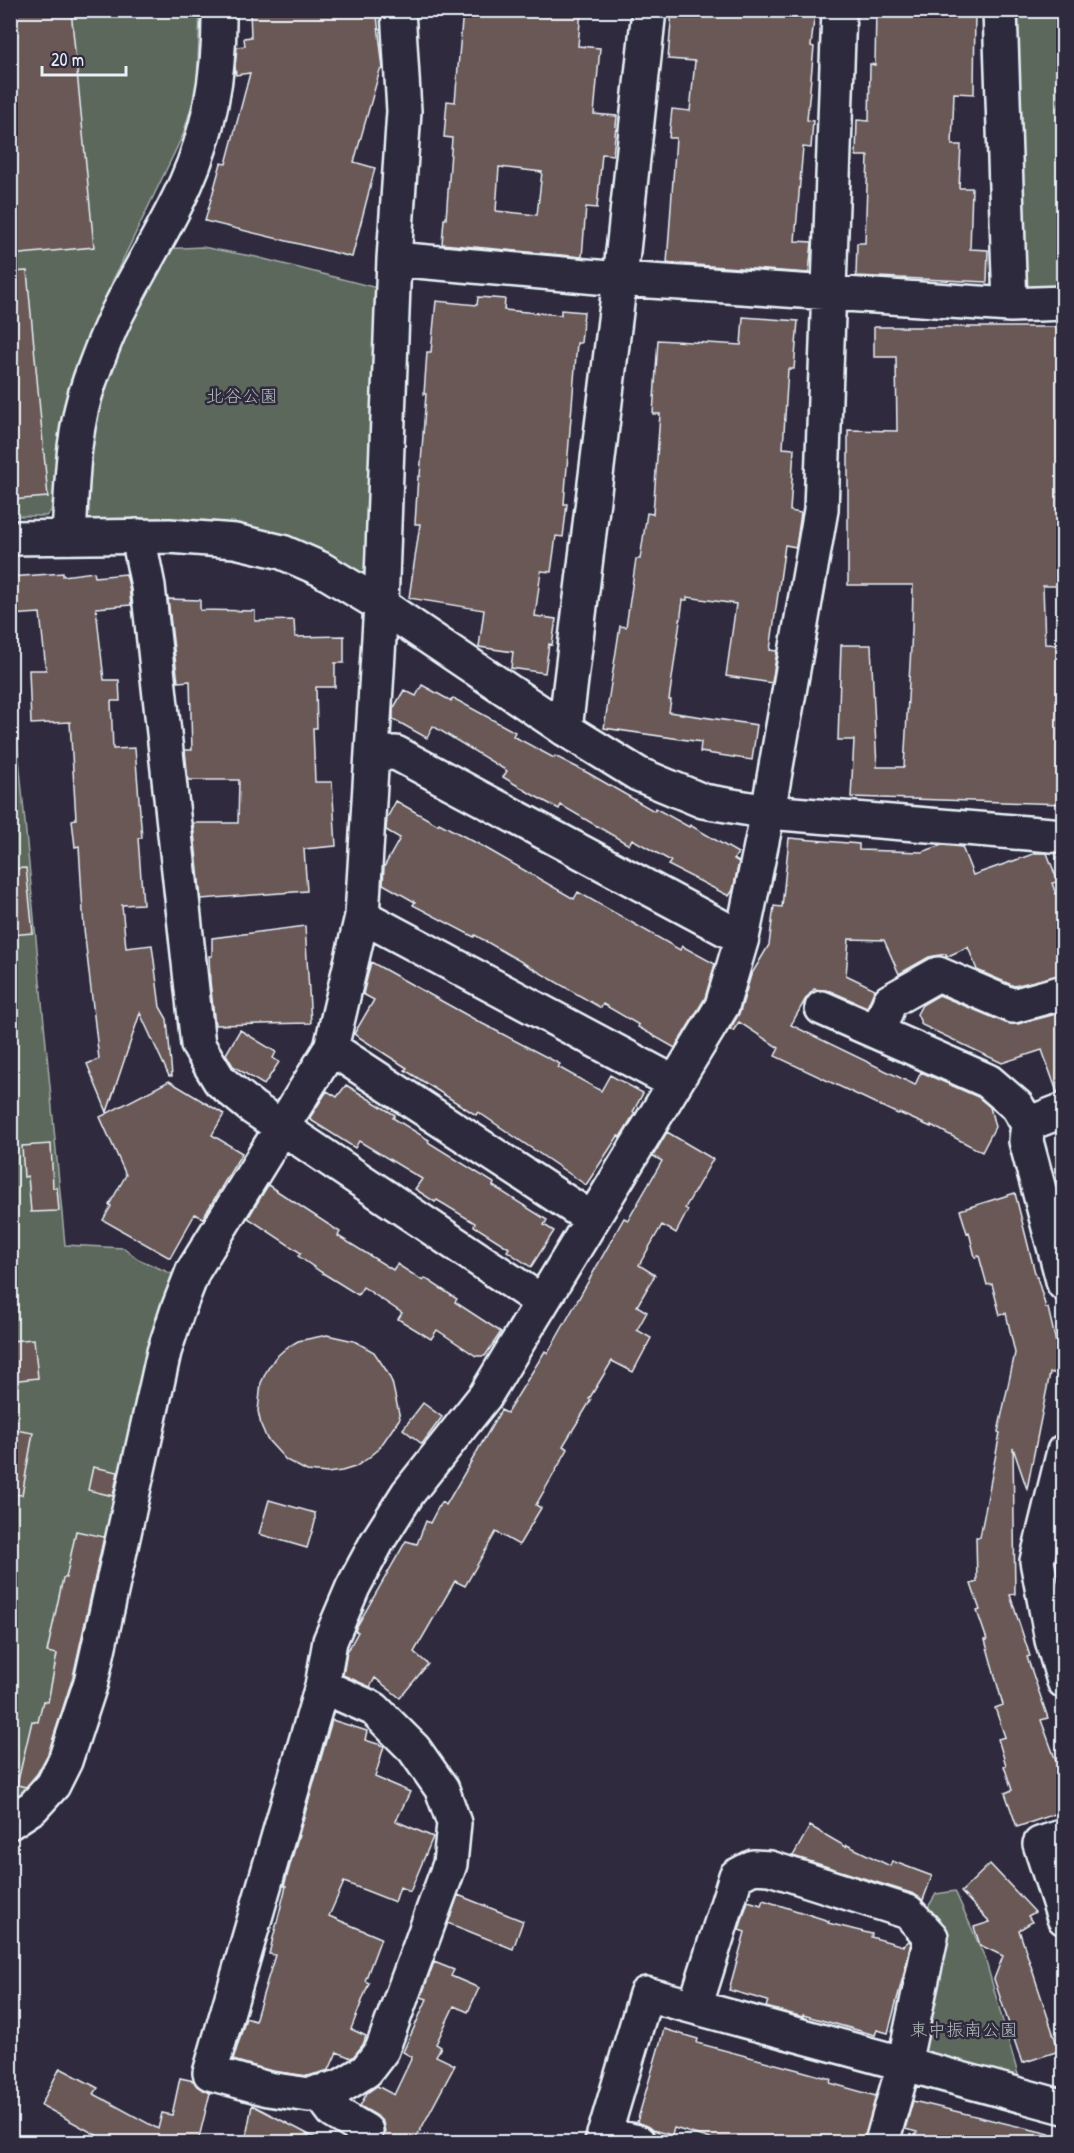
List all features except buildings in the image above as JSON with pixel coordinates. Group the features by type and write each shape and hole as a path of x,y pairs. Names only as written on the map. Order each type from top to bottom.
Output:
{"street":[{"path":"69,537 74,451 90,381 119,310 155,246 186,182 199,147 212,104 220,40 219,10"},
{"path":"10,1822 33,1807 53,1785 65,1761 91,1682 162,1362 177,1312 193,1271 331,1048 362,916 381,605 394,259 404,111 398,10"},
{"path":"565,729 620,279 649,10"},
{"path":"322,1686 374,1709 414,1749 442,1789 454,1823 450,1864 382,2050 366,2071 340,2087 309,2094 268,2089 210,2073 322,1686 330,1641 353,1587 377,1542 408,1493 485,1396 722,1006 742,938 768,812 821,510 839,10"},
{"path":"1000,10 1010,305"},
{"path":"394,259 620,279 1010,305 1064,303"},
{"path":"138,536 148,586 198,1045 220,1081 253,1108 542,1302"},
{"path":"10,538 169,536 235,541 282,552 321,569 381,605 565,729 638,774 703,801 768,812 1064,836"},
{"path":"372,754 396,753 742,938"},
{"path":"362,916 675,1083"},
{"path":"878,1032 890,1000 938,974 1013,1006 1064,992"},
{"path":"822,1008 988,1081 1017,1106 1028,1124 1026,1141 1058,1244 1064,1284"},
{"path":"331,1048 592,1220"},
{"path":"1028,1124 1064,1110"},
{"path":"1064,1451 1055,1516 1037,1561 1058,1638 1064,1681"},
{"path":"1064,1836 1040,1844 1064,1918"},
{"path":"695,2007 736,1876 753,1867 771,1868 908,1912 931,1937 904,2064 882,2142"},
{"path":"638,2142 603,2138 646,1994 1064,2107"},
{"path":"319,2092 334,2112 366,2131"}],"green space":[{"path":"200,10 197,88 183,135 113,280 83,362 63,432 51,511 46,516 11,516 10,11"},
{"path":"1009,11 1063,11 1063,292 1018,292"},
{"name":"北谷公園","path":"202,247 256,257 385,290 374,590 325,561 79,528 98,383 162,249"},
{"path":"10,664 65,1245 124,1248 138,1259 179,1277 80,1679 44,1779 10,1809"},
{"name":"東中振南公園","path":"955,1891 985,1958 1021,2085 930,2062 919,2046 925,1912 936,1894"}]}
